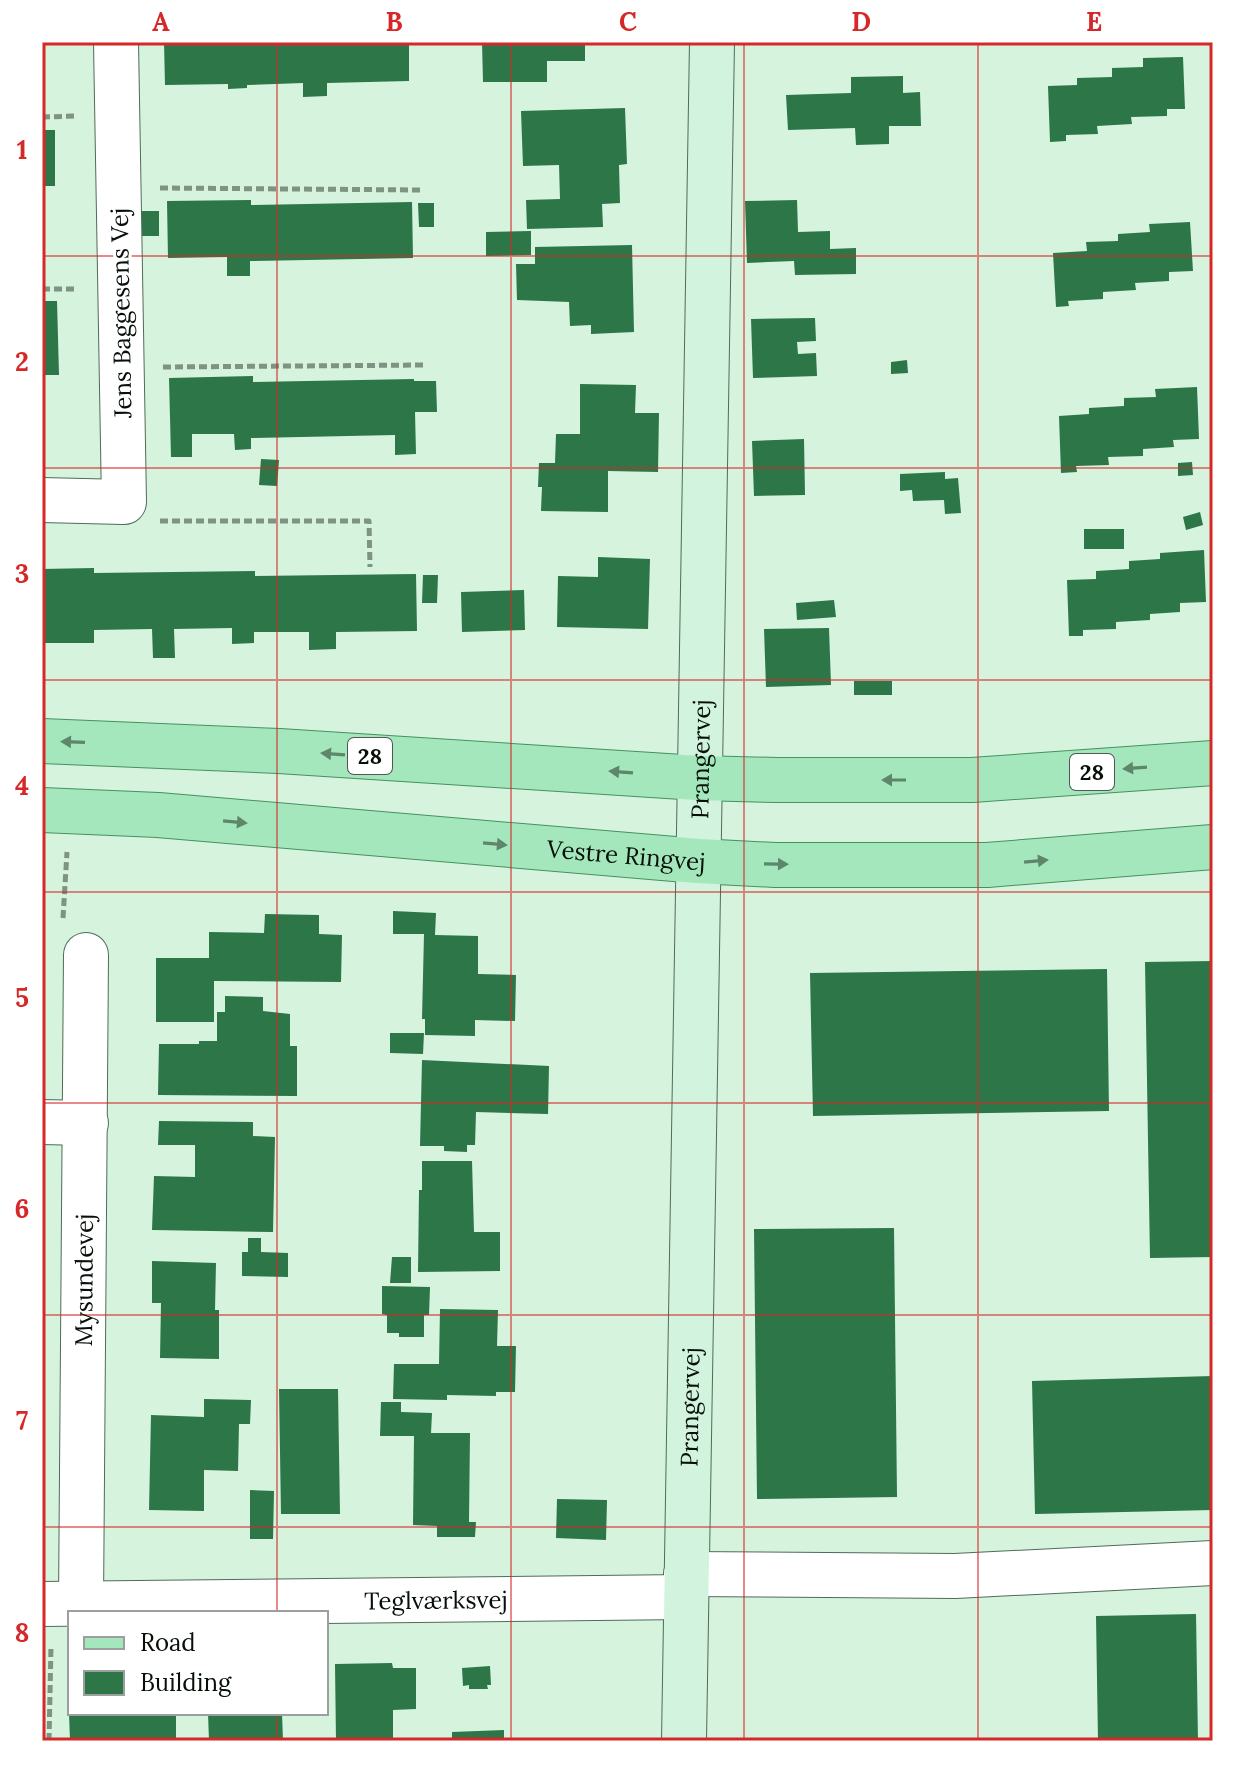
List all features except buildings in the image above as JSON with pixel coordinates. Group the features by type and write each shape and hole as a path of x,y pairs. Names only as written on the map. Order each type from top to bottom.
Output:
{"main road":[{"name":"28","path":"42,741 294,752 698,778 972,780 1213,763"},
{"name":"Vestre Ringvej","path":"42,810 158,815 775,865 987,865 1213,847"}],"street":[{"name":"Jens Baggesens Vej","path":"116,42 124,502"},
{"name":"Prangervej","path":"684,1741 712,42"},
{"path":"42,500 124,502"},
{"name":"Mysundevej","path":"58,1604 86,1123 86,955"},
{"path":"42,1122 86,1123"},
{"path":"686,1586 1213,1563"},
{"name":"Teglværksvej","path":"58,1604 686,1586"}],"path":[{"path":"119,188 422,190"},
{"path":"122,367 425,365"},
{"path":"124,502 126,521 369,521 370,567"},
{"path":"67,851 61,945 86,955"},
{"path":"49,1741 58,1604"}]}
